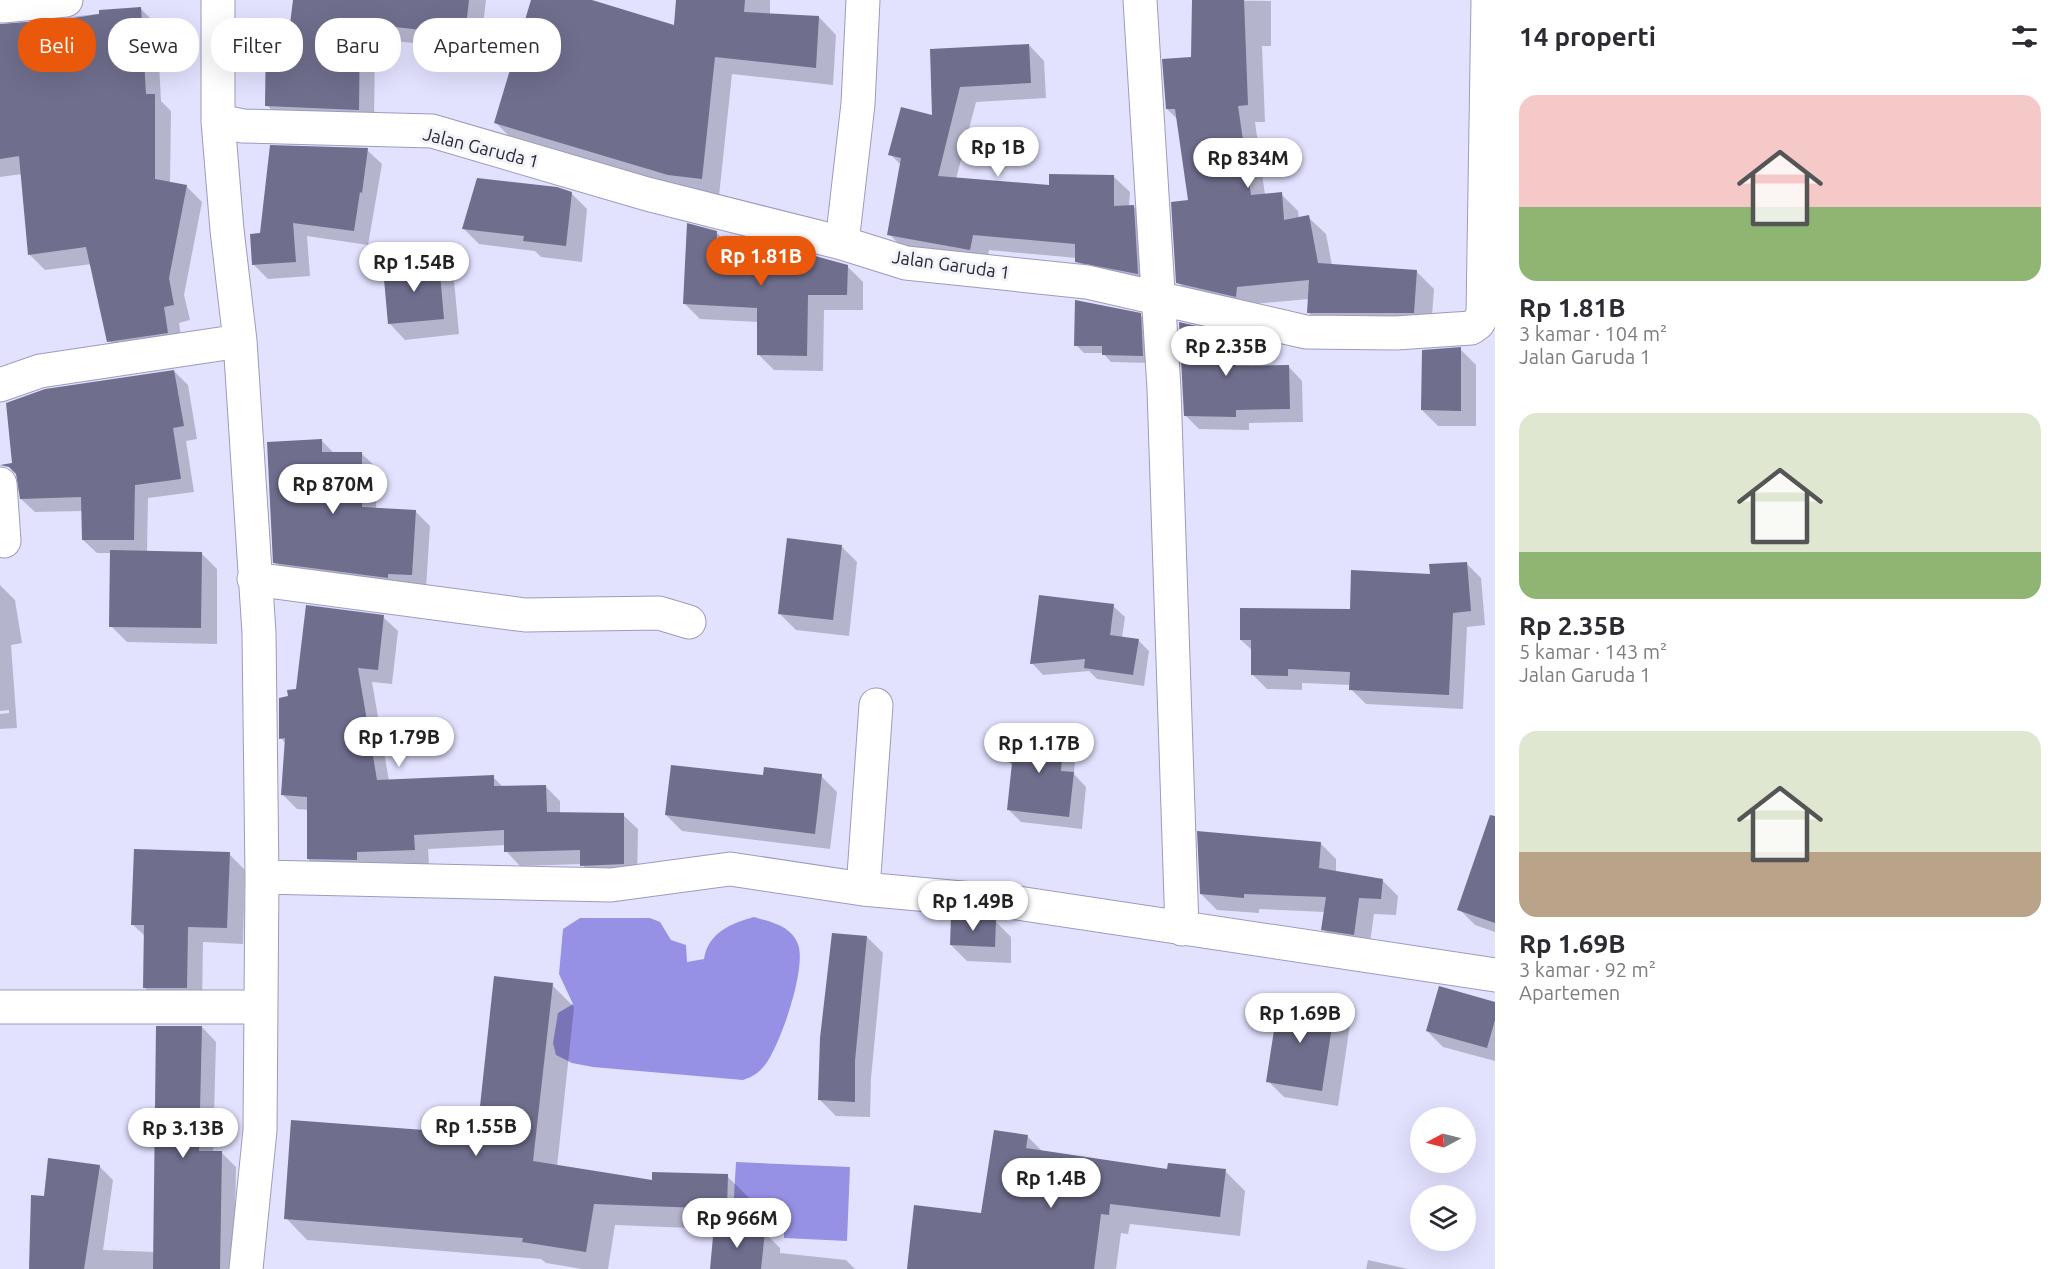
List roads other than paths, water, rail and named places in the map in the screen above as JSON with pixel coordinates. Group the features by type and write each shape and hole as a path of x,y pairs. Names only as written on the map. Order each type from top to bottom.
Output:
{"street":[{"path":"3,6 66,0"},
{"path":"218,0 218,120 227,230 240,340 259,633 262,877 260,1130 246,1269"},
{"path":"842,243 858,104 863,0"},
{"path":"1140,0 1156,296 1164,389 1182,929"},
{"path":"1485,324 1488,0"},
{"name":"Jalan Garuda 1","path":"218,120 243,126 432,132 648,194 842,243 906,263 1087,282 1306,332 1396,333 1471,328 1485,324"},
{"path":"0,385 40,370 240,340"},
{"path":"0,484 4,541"},
{"path":"254,579 525,615 659,614 688,622"},
{"path":"864,889 876,705"},
{"path":"262,877 610,885 730,869 864,889 1017,903 1495,975"},
{"path":"0,1007 261,1007"}]}
